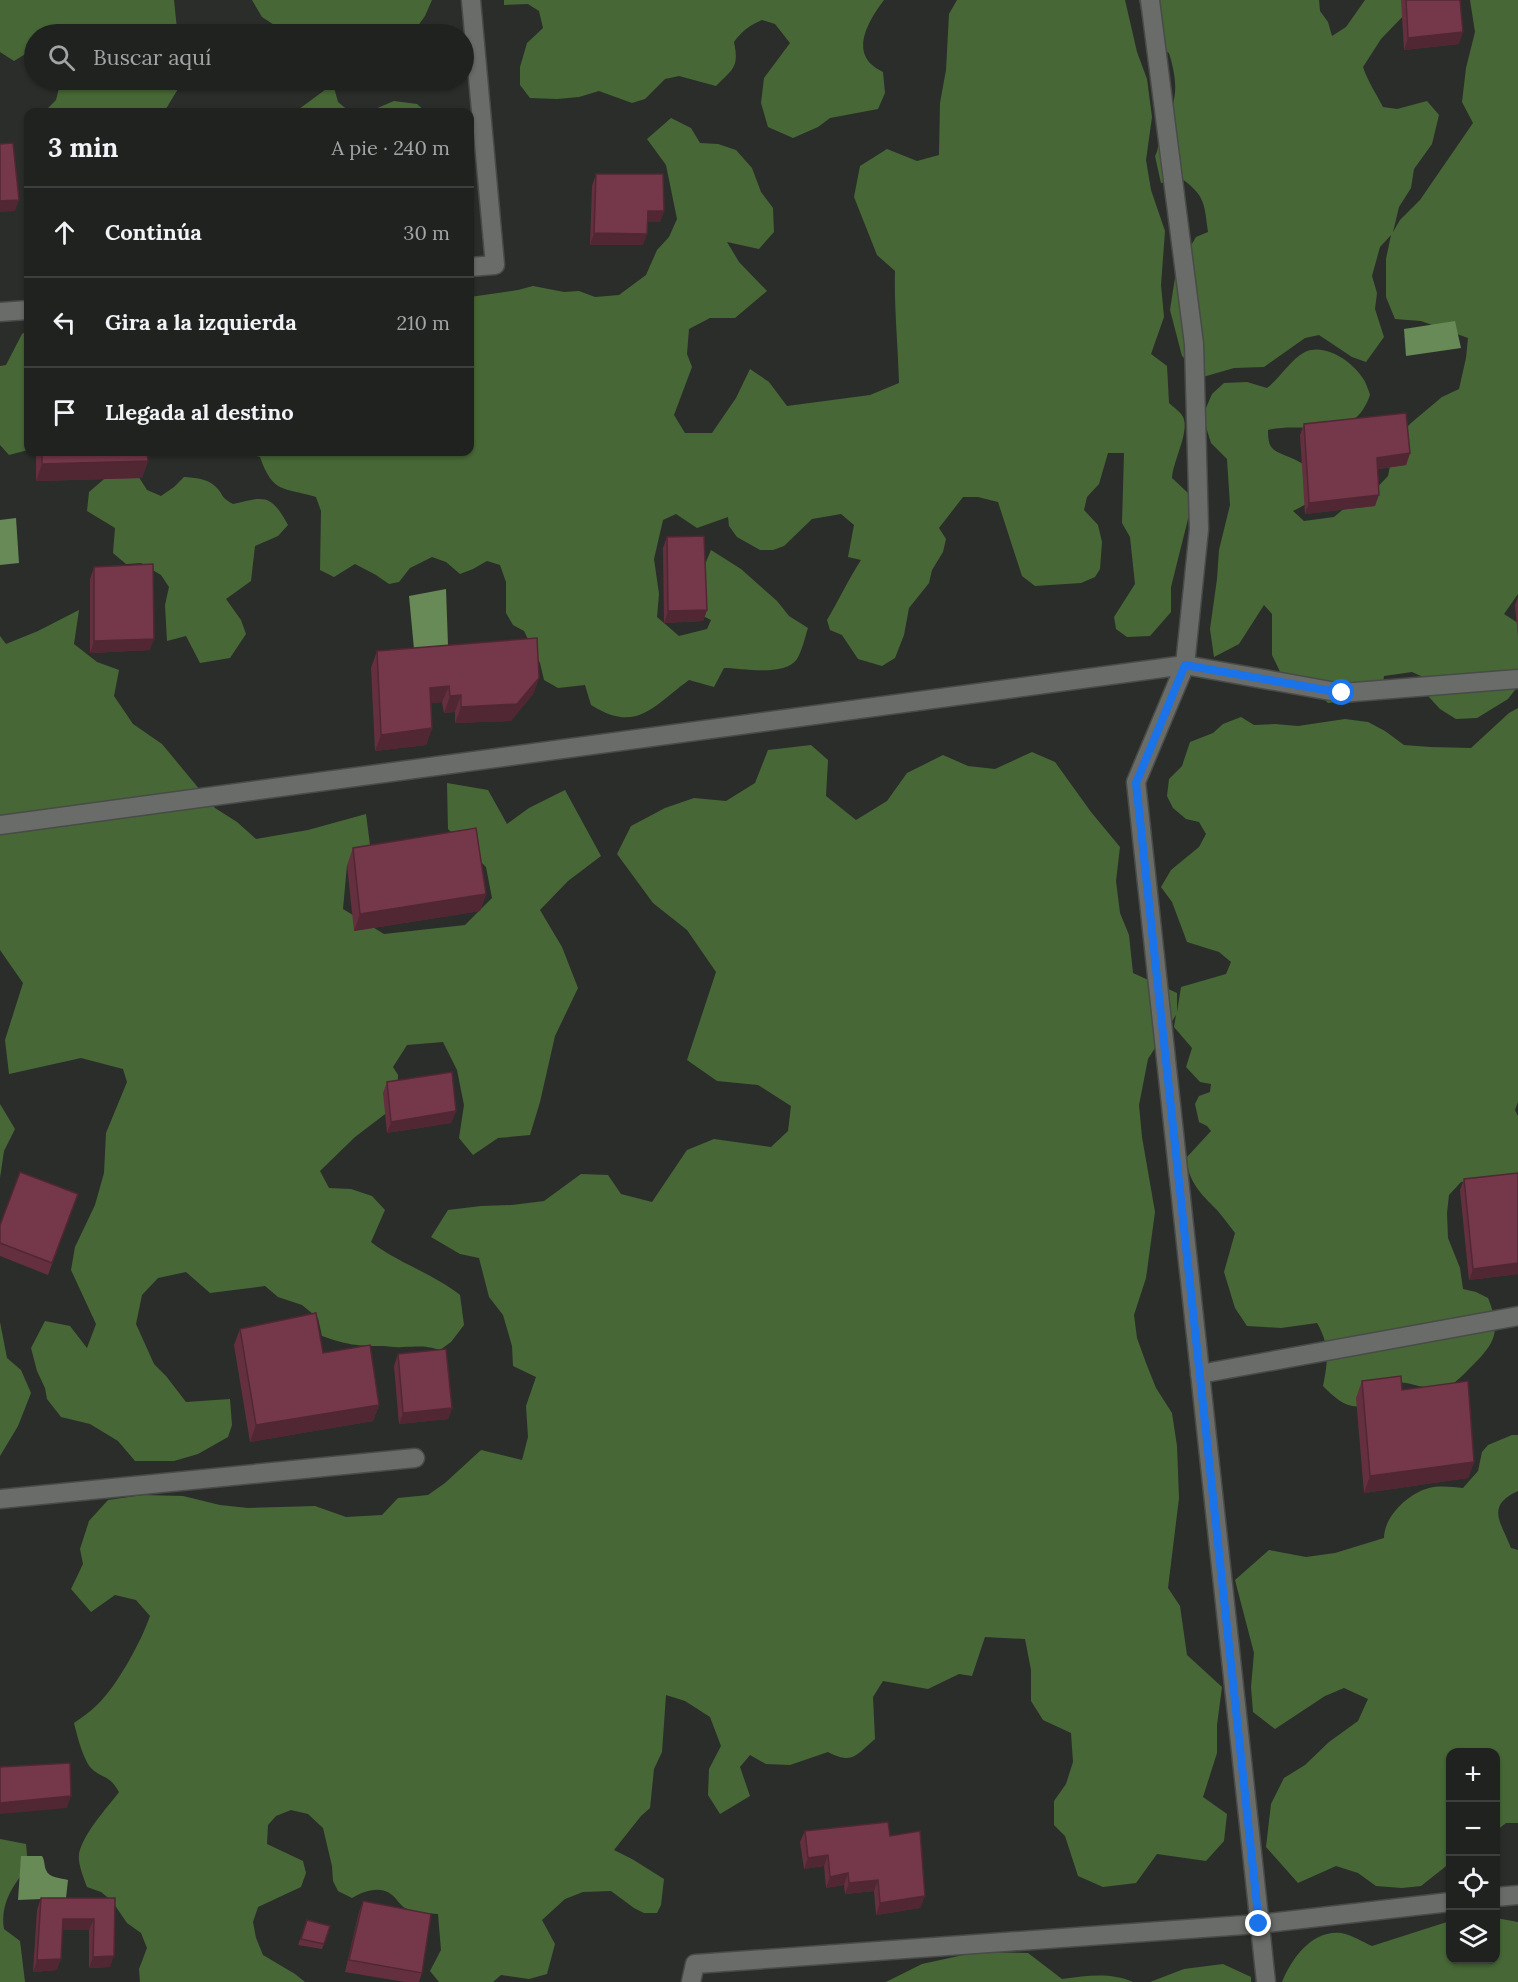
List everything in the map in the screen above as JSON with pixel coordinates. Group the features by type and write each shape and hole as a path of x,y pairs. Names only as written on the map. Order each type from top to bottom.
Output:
{"street":[{"path":"471,0 473,24"},
{"path":"1149,0 1194,344 1199,529 1185,665 1136,783 1266,1982"},
{"path":"474,33 495,265 474,267"},
{"path":"0,312 24,310"},
{"path":"0,825 1185,665 1342,693 1518,679"},
{"path":"1200,1374 1518,1317"},
{"path":"0,1499 415,1458"},
{"path":"1500,1897 1518,1895"},
{"path":"691,1982 695,1964 1259,1924 1446,1902"}],"shaded area":[{"path":"0,0 174,0 176,24 24,24 24,55 14,61 0,52"},
{"path":"252,0 432,0 419,24 273,24 262,17"},
{"path":"504,0 884,0 866,31 863,49 871,64 883,72 885,93 878,109 830,118 818,127 793,138 768,127 761,103 764,78 790,43 775,24 762,20 746,29 734,42 736,57 734,67 716,86 679,76 665,79 645,99 632,103 599,91 579,97 530,98 520,85 520,67 527,43 543,28 539,11 528,4 504,5"},
{"path":"957,0 1125,0 1137,52 1147,79 1152,117 1146,160 1151,190 1165,231 1161,285 1164,317 1151,354 1167,366 1169,403 1179,411 1185,423 1172,478 1188,493 1192,503 1171,587 1171,612 1150,636 1127,637 1116,629 1114,617 1135,584 1130,537 1122,523 1124,453 1108,453 1099,484 1087,497 1084,510 1098,525 1102,542 1100,569 1095,577 1081,583 1035,586 1022,576 998,502 978,497 963,497 939,528 946,539 943,552 932,570 929,583 909,608 904,635 895,658 882,666 858,659 842,635 830,630 827,620 861,560 848,557 854,525 841,514 812,519 784,546 773,550 760,550 737,537 729,526 728,517 697,528 676,514 663,520 654,559 659,594 657,617 679,636 707,629 711,620 695,612 693,570 706,562 711,550 741,569 777,601 789,616 808,628 799,656 791,665 773,670 724,668 714,687 689,680 654,707 633,717 621,717 607,713 591,705 585,685 558,688 544,680 540,663 524,631 513,625 506,613 506,582 500,565 487,561 460,574 446,562 432,557 410,568 399,582 389,584 355,564 334,577 320,570 321,511 316,497 280,487 270,477 260,457 257,456 474,456 474,296 533,286 564,292 579,291 595,297 619,295 646,275 657,250 669,237 677,219 666,165 647,139 671,118 691,128 700,143 718,144 736,150 752,168 761,192 773,208 774,232 759,249 727,242 739,262 767,291 735,318 710,318 689,329 687,354 692,367 674,415 685,433 712,433 736,398 750,369 769,382 787,406 870,395 899,383 895,271 877,255 854,197 860,166 887,149 917,161 939,155 940,103 946,70 949,14"},
{"path":"1139,0 1319,0 1320,11 1328,22 1332,36 1346,27 1365,0 1408,0 1407,12 1381,39 1363,67 1383,107 1397,109 1427,101 1439,115 1432,144 1414,169 1411,188 1399,207 1393,232 1400,220 1420,200 1473,123 1462,102 1466,68 1475,32 1470,0 1518,0 1518,594 1504,614 1518,623 1518,686 1508,699 1477,718 1456,719 1440,709 1429,697 1423,677 1412,672 1384,676 1381,696 1328,703 1320,695 1285,682 1272,655 1272,614 1264,605 1239,644 1214,657 1210,629 1219,550 1230,505 1227,459 1211,443 1206,427 1206,408 1212,394 1224,383 1247,382 1267,388 1295,359 1313,350 1337,355 1357,371 1365,381 1370,395 1362,411 1352,421 1327,428 1268,430 1272,448 1311,468 1312,501 1293,511 1304,521 1334,517 1347,506 1368,497 1388,476 1395,440 1411,423 1442,397 1459,389 1468,338 1421,321 1395,319 1386,297 1386,259 1391,235 1380,247 1372,276 1377,293 1375,309 1384,337 1366,362 1352,357 1319,335 1305,338 1264,367 1234,368 1203,377 1182,356 1170,310 1176,271 1196,237 1208,232 1204,208 1196,191 1182,179 1161,183 1155,156 1160,132 1173,105 1174,75 1169,53 1146,37"},
{"path":"58,90 177,90 166,108 48,108 56,100"},
{"path":"325,90 335,90 338,102 345,108 300,108"},
{"path":"394,101 417,104 422,108 377,108"},
{"path":"1455,321 1461,348 1406,356 1404,329"},
{"path":"24,333 24,451 9,455 0,445 0,366 6,365"},
{"path":"117,468 135,471 147,490 161,496 184,477 205,480 233,504 266,500 277,508 288,525 278,536 255,546 251,581 226,599 241,620 246,634 230,658 200,663 186,636 167,641 165,605 169,587 161,575 141,563 126,564 113,553 115,528 87,511 89,492"},
{"path":"16,518 19,563 0,565 0,520"},
{"path":"446,589 448,645 414,649 409,596"},
{"path":"79,610 74,644 97,662 119,670 114,696 133,724 162,744 215,808 237,822 256,839 308,830 366,814 371,853 347,865 343,909 384,934 465,925 492,898 486,867 448,829 447,783 488,790 507,824 529,808 565,790 601,856 568,881 540,910 562,947 578,988 555,1036 530,1135 498,1138 473,1155 459,1138 464,1105 457,1070 443,1042 407,1045 393,1067 398,1075 397,1105 355,1137 320,1171 329,1188 351,1189 372,1196 385,1210 371,1242 460,1295 464,1325 451,1342 440,1350 425,1347 352,1344 322,1336 318,1318 302,1305 278,1297 265,1286 210,1293 186,1272 158,1278 142,1295 136,1324 154,1364 186,1402 230,1399 232,1425 228,1437 198,1454 174,1461 135,1461 118,1441 90,1424 61,1417 47,1399 31,1348 45,1321 70,1326 87,1348 96,1324 71,1270 75,1247 95,1205 104,1173 106,1133 127,1082 123,1069 81,1058 9,1074 5,1040 23,983 0,950 0,636 6,644"},
{"path":"1518,708 1518,1102 1515,1110 1518,1116 1518,1175 1461,1182 1449,1195 1447,1213 1448,1238 1460,1268 1463,1289 1488,1298 1495,1321 1493,1339 1476,1362 1445,1388 1430,1388 1400,1382 1390,1386 1373,1402 1354,1406 1337,1399 1323,1386 1327,1354 1317,1323 1281,1328 1247,1326 1235,1308 1224,1272 1235,1233 1196,1186 1189,1173 1187,1157 1211,1131 1199,1122 1195,1104 1199,1096 1210,1092 1211,1084 1200,1082 1186,1067 1192,1048 1174,1027 1176,1015 1148,1059 1139,1105 1155,1212 1146,1278 1134,1315 1137,1338 1146,1363 1156,1388 1172,1413 1177,1446 1179,1498 1168,1588 1180,1606 1187,1655 1222,1687 1217,1725 1217,1753 1203,1797 1227,1814 1224,1841 1206,1861 1157,1854 1136,1883 1103,1887 1078,1876 1065,1836 1054,1825 1054,1801 1066,1784 1073,1762 1071,1733 1043,1720 1031,1701 1031,1670 1025,1639 985,1637 972,1676 959,1674 928,1689 883,1681 873,1697 875,1739 858,1754 843,1758 828,1752 790,1765 766,1764 750,1755 740,1767 750,1796 720,1814 708,1795 709,1769 721,1746 710,1717 685,1701 666,1695 662,1752 654,1769 650,1808 614,1850 664,1879 661,1905 657,1913 644,1913 611,1891 583,1892 565,1899 542,1920 555,1944 547,1974 529,1979 501,1975 493,1982 439,1982 430,1971 441,1950 438,1914 409,1910 383,1890 367,1891 352,1898 338,1891 333,1881 323,1828 308,1814 291,1810 276,1816 268,1825 267,1844 303,1861 306,1873 301,1887 258,1907 253,1922 263,1955 305,1982 140,1982 139,1969 147,1948 141,1933 127,1923 112,1901 101,1892 87,1887 80,1867 79,1852 82,1843 119,1792 109,1779 88,1764 74,1723 105,1697 135,1651 150,1616 136,1600 115,1595 91,1612 71,1589 83,1564 80,1549 89,1521 108,1500 143,1495 183,1496 220,1505 248,1508 315,1506 346,1517 382,1515 398,1498 428,1495 445,1483 481,1450 522,1460 528,1437 526,1406 536,1377 513,1366 512,1346 503,1315 489,1297 479,1258 460,1254 431,1237 448,1210 544,1201 581,1174 608,1175 621,1194 652,1202 687,1150 714,1139 771,1147 788,1131 791,1106 758,1085 717,1081 687,1060 716,972 687,930 653,903 617,854 631,826 665,808 694,798 726,801 755,783 768,750 811,745 828,760 826,796 856,820 887,801 907,773 943,755 968,766 995,769 1032,752 1055,762 1120,847 1116,881 1120,913 1129,935 1133,973 1177,993 1177,1012 1181,987 1226,974 1231,962 1219,952 1187,942 1172,902 1161,887 1171,870 1199,847 1206,834 1199,822 1186,819 1173,808 1167,796 1169,779 1182,766 1190,742 1213,733 1223,724 1241,717 1254,725 1298,726 1345,719 1368,722 1404,745 1471,748 1509,713"},
{"path":"0,1104 15,1129 4,1151 0,1178"},
{"path":"0,1322 7,1358 21,1370 31,1393 18,1426 0,1456"},
{"path":"1512,1435 1518,1435 1518,1491 1502,1503 1498,1515 1511,1548 1518,1550 1518,1823 1506,1823 1500,1828 1500,1748 1446,1748 1446,1866 1421,1886 1402,1888 1376,1886 1358,1873 1336,1866 1298,1883 1266,1847 1271,1804 1284,1778 1305,1765 1329,1742 1358,1721 1368,1699 1344,1688 1325,1696 1275,1729 1253,1712 1251,1687 1254,1653 1235,1580 1269,1550 1306,1557 1335,1553 1384,1538 1388,1522 1406,1500 1433,1487 1463,1488 1478,1471 1482,1452 1488,1445"},
{"path":"0,1839 26,1844 28,1866 9,1895 3,1920 4,1929 20,1941 25,1982 0,1982"},
{"path":"21,1856 42,1856 48,1873 68,1880 66,1898 18,1900"},
{"path":"1500,1919 1518,1922 1518,1982 1282,1982 1297,1955 1304,1947 1321,1936 1341,1933 1372,1946 1446,1922 1446,1964 1500,1964"},
{"path":"977,1952 1028,1953 1062,1979 1107,1976 1133,1982 886,1982 922,1964"},
{"path":"1223,1964 1251,1977 1251,1982 1150,1982 1184,1969"}],"building":[{"path":"1406,0 1460,0 1463,32 1408,38"},
{"path":"13,143 19,200 0,201 0,144"},
{"path":"596,174 663,174 664,211 648,211 647,234 594,233"},
{"path":"1406,413 1410,453 1377,458 1379,495 1309,503 1304,424"},
{"path":"42,456 147,456 148,461 42,464"},
{"path":"704,536 707,610 668,611 667,537"},
{"path":"153,564 154,639 94,641 94,567"},
{"path":"537,638 539,678 517,704 461,707 461,695 450,696 449,686 430,688 432,728 381,735 377,651"},
{"path":"476,828 486,894 360,914 353,848"},
{"path":"452,1072 456,1111 391,1122 387,1082"},
{"path":"20,1172 78,1194 52,1263 0,1243 0,1225"},
{"path":"1518,1173 1518,1263 1473,1269 1464,1179"},
{"path":"316,1313 323,1353 370,1345 379,1405 256,1425 240,1329"},
{"path":"446,1349 452,1408 403,1413 398,1354"},
{"path":"1401,1376 1402,1390 1468,1381 1474,1462 1370,1476 1362,1381"},
{"path":"70,1763 71,1796 0,1803 0,1767"},
{"path":"888,1822 890,1836 920,1831 925,1896 880,1903 878,1880 849,1883 848,1873 830,1877 828,1855 808,1858 805,1831"},
{"path":"41,1898 115,1898 114,1956 93,1957 94,1919 63,1919 61,1959 37,1960"},
{"path":"363,1901 431,1914 422,1973 349,1960"},
{"path":"307,1920 330,1926 324,1944 301,1939"}],"route":[{"path":"1259,1924 1136,783 1185,665 1342,693"}]}
